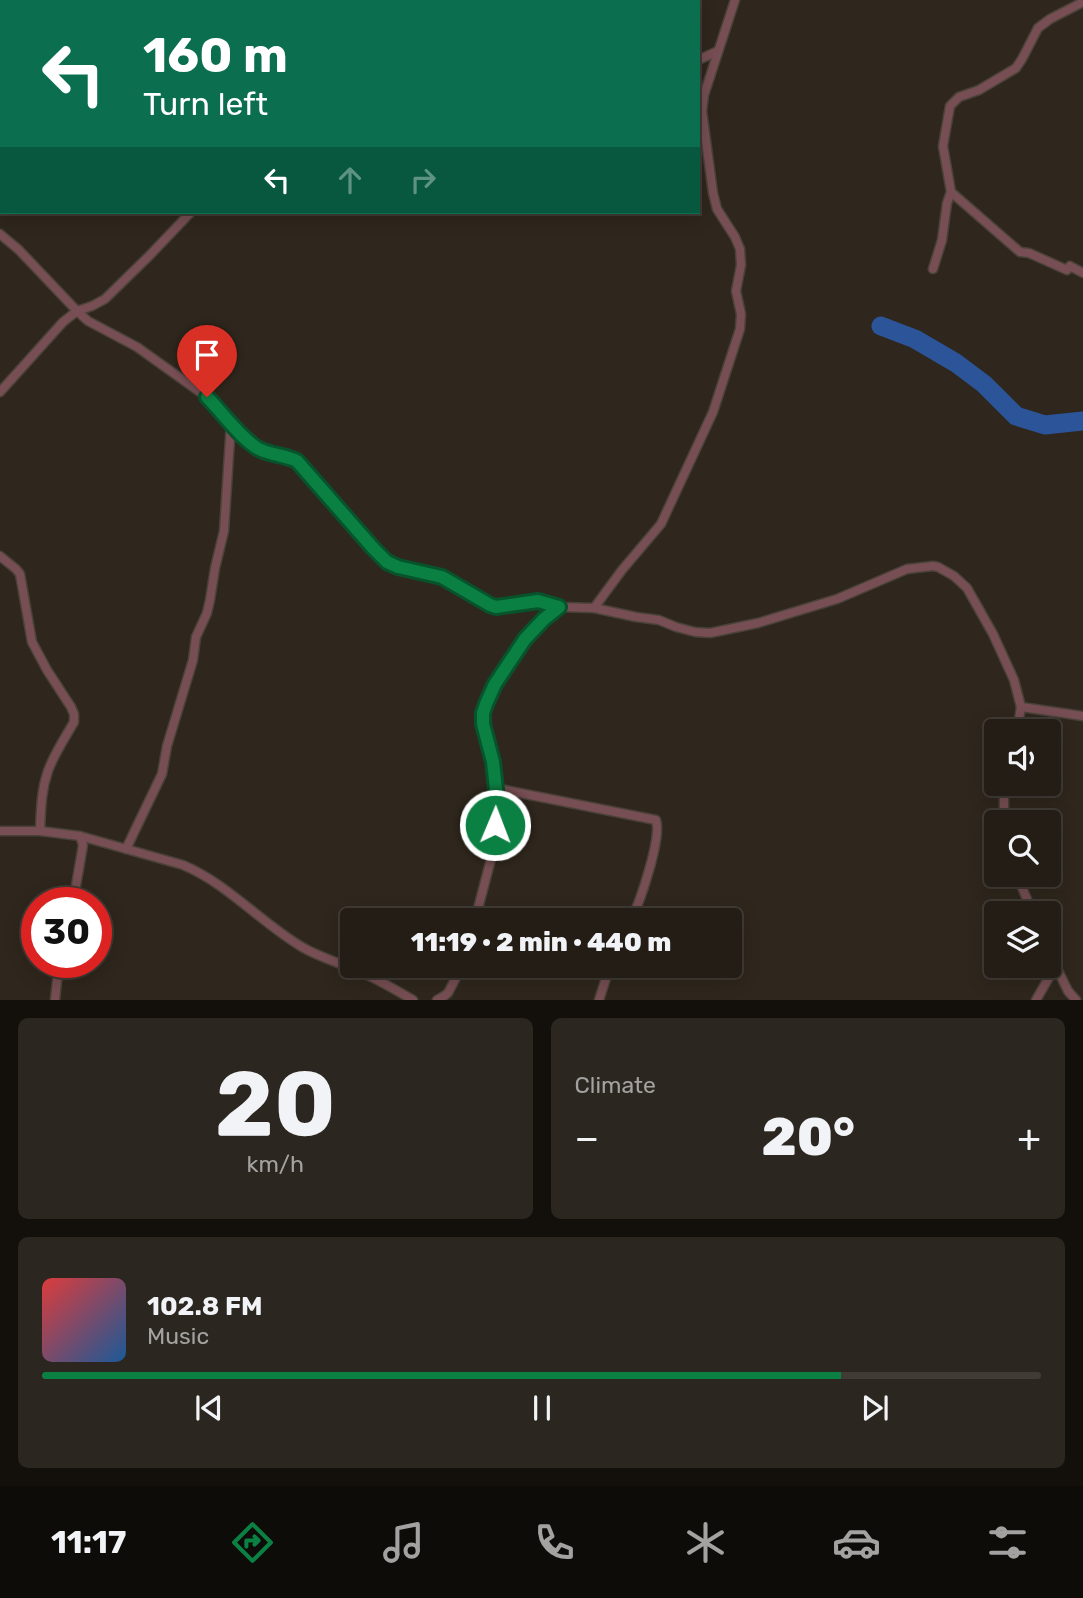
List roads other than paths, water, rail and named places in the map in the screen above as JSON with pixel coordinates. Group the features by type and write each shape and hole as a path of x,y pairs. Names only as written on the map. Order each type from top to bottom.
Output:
{"street":[{"path":"594,608 661,524 713,411 740,329 741,314 736,291 741,265 740,249 717,209 702,111 704,95 735,0"},
{"path":"933,270 951,192 943,146 950,106 959,97 979,90 1016,68 1038,28 1083,2"},
{"path":"700,59 718,51"},
{"path":"951,192 1020,252 1029,253 1067,270 1070,267 1083,273"},
{"path":"0,392 63,322 77,311 105,299 189,214"},
{"path":"0,234 88,321 136,347 207,397 255,447 297,461 387,562 442,577 496,607 538,601 559,607 594,608 659,620 695,632 710,633 758,623 832,601 907,569 938,566 967,587 993,634 1014,680 1021,707 1019,719"},
{"path":"126,849 162,774 167,746 193,660 196,637 207,613 224,531 231,423"},
{"path":"0,556 20,574 32,642 74,714 74,722 55,757 44,785 40,831"},
{"path":"478,908 491,859 496,810 493,762 483,724 483,713 495,684 525,639 559,607"},
{"path":"1021,707 1083,716"},
{"path":"495,788 656,820 652,859 635,908"},
{"path":"0,831 40,831 80,836 198,871 306,950 370,976 413,999"},
{"path":"76,887 83,845 80,836"},
{"path":"55,999 58,978"},
{"path":"438,999 447,993 455,978"},
{"path":"599,999 606,978"},
{"path":"1036,999 1048,978"},
{"path":"1061,978 1068,992 1076,999"}],"waterway":[{"path":"881,326 915,339 956,363 984,384 1016,416 1045,425 1083,421"}]}
